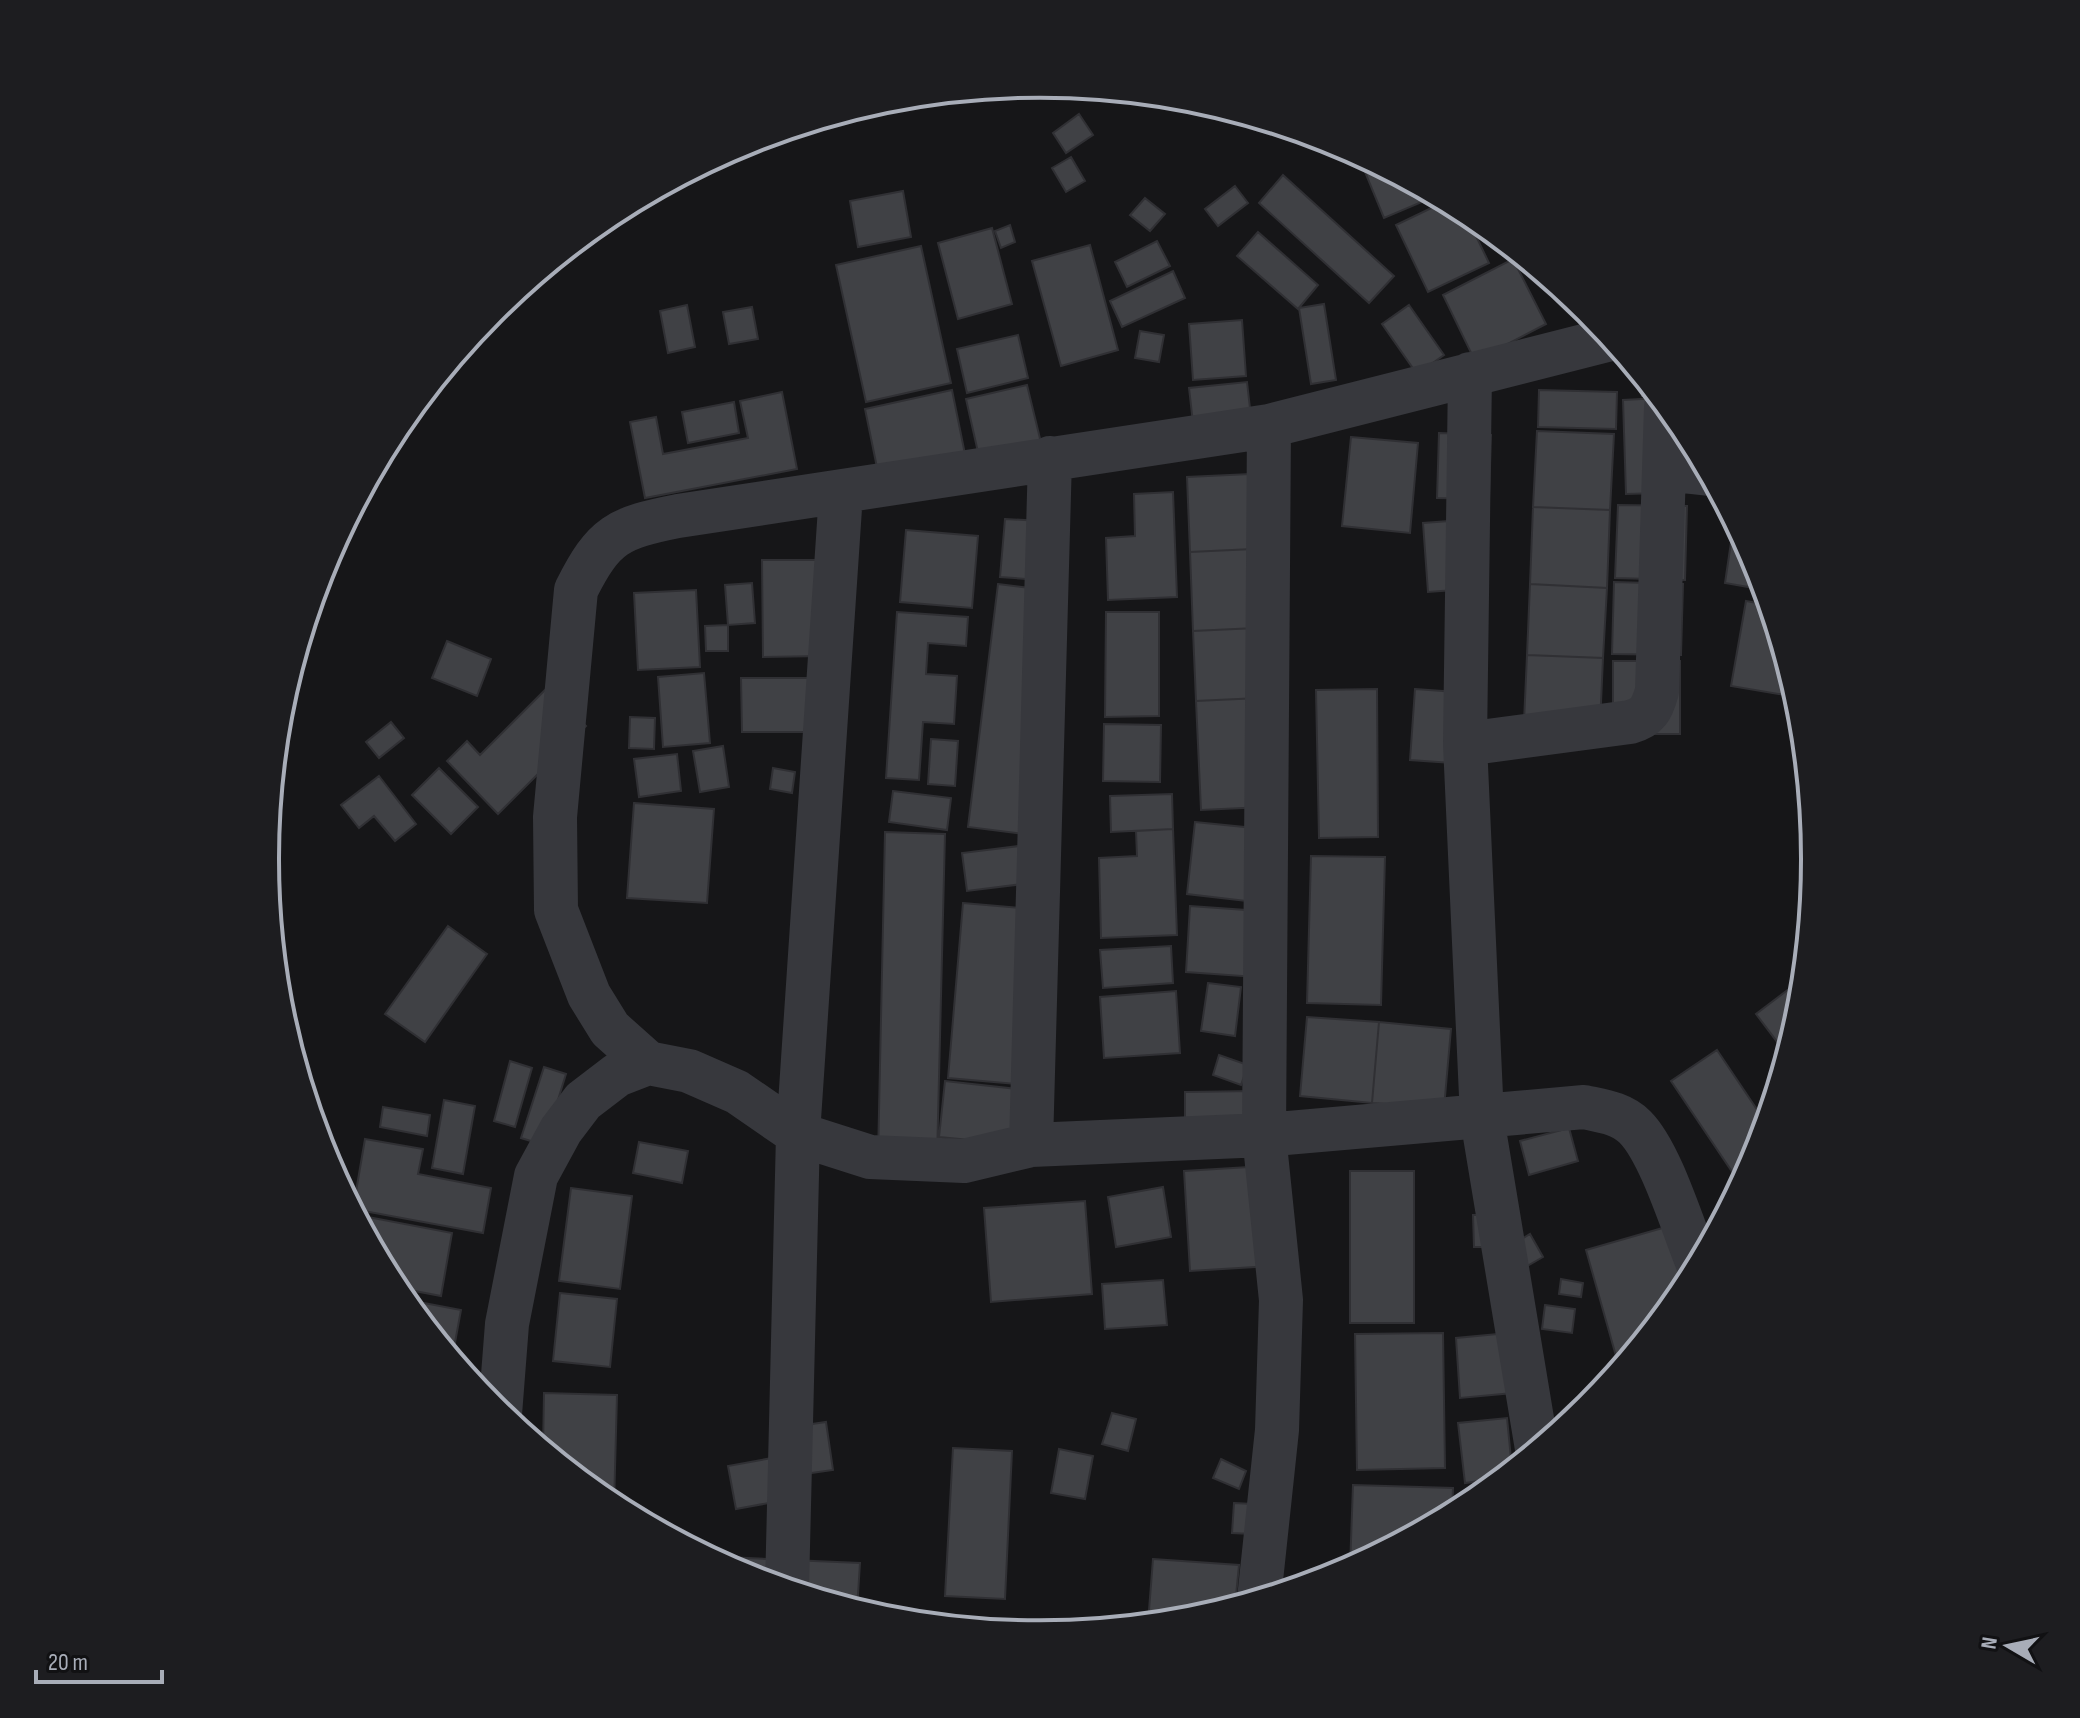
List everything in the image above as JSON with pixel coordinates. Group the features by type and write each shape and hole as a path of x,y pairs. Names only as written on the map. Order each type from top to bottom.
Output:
{"street":[{"path":"1598,342 1269,426 632,525 609,540 591,561 576,590 555,817 556,910 589,995 610,1029 648,1063 689,1071 737,1092 798,1134 870,1157 964,1161 1031,1145 1264,1135 1584,1107 1614,1113 1635,1127 1651,1150 1692,1251"},
{"path":"1470,374 1465,744 1482,1118 1535,1437"},
{"path":"1260,1587 1277,1430 1281,1300 1264,1135 1269,426"},
{"path":"1465,744 1630,722 1643,718 1653,708 1657,691 1665,426"},
{"path":"1031,1145 1050,458"},
{"path":"1664,469 1695,472"},
{"path":"787,1577 798,1134 841,493"},
{"path":"501,1396 507,1324 536,1176 561,1130 583,1101 617,1075 648,1063"}],"building":[{"path":"1079,114 1093,135 1066,153 1053,133"},
{"path":"1071,157 1085,181 1066,192 1052,168"},
{"path":"1364,171 1423,202 1384,218"},
{"path":"1283,175 1394,276 1369,303 1259,203"},
{"path":"1235,186 1248,203 1218,226 1205,209"},
{"path":"903,191 911,237 858,247 850,201"},
{"path":"1145,198 1165,214 1150,231 1130,215"},
{"path":"1432,208 1476,235 1489,263 1428,292 1396,225"},
{"path":"1010,225 1015,242 1001,248 995,231"},
{"path":"992,228 1012,304 958,319 938,243"},
{"path":"1258,232 1318,285 1298,309 1237,256"},
{"path":"1157,241 1170,266 1127,287 1115,262"},
{"path":"1090,245 1118,350 1061,366 1032,261"},
{"path":"921,246 951,383 866,402 836,265"},
{"path":"1510,261 1517,266 1546,324 1475,361 1443,295"},
{"path":"1173,271 1185,298 1122,327 1110,301"},
{"path":"1324,304 1336,380 1311,384 1299,308"},
{"path":"687,305 695,347 668,353 660,311"},
{"path":"1409,305 1444,355 1417,374 1382,324"},
{"path":"752,307 758,339 729,344 723,312"},
{"path":"1242,320 1246,376 1193,380 1189,324"},
{"path":"1140,331 1164,335 1159,362 1135,358"},
{"path":"1018,335 1028,378 967,393 957,349"},
{"path":"1247,382 1251,417 1193,423 1189,388"},
{"path":"1027,385 1044,455 982,470 966,399"},
{"path":"952,390 968,469 881,487 865,409"},
{"path":"1539,390 1617,392 1616,429 1538,427"},
{"path":"782,392 797,469 645,498 630,422 656,417 663,454 748,438 740,401"},
{"path":"1646,399 1695,472 1695,492 1626,494 1623,400"},
{"path":"734,402 739,433 688,443 682,412"},
{"path":"1537,431 1614,434 1610,510 1533,507"},
{"path":"1439,433 1491,435 1489,499 1437,498"},
{"path":"1351,437 1418,443 1410,533 1342,526"},
{"path":"1250,474 1253,549 1190,552 1187,477"},
{"path":"1173,492 1177,597 1108,600 1106,538 1135,536 1134,494"},
{"path":"1618,505 1687,506 1685,580 1615,578"},
{"path":"1533,507 1610,510 1607,588 1530,584"},
{"path":"1005,519 1058,522 1053,581 1000,577"},
{"path":"1476,519 1482,588 1428,592 1423,523"},
{"path":"906,530 978,536 972,608 900,602"},
{"path":"1731,541 1751,587 1725,583"},
{"path":"1253,549 1256,628 1193,631 1190,552"},
{"path":"762,560 822,560 823,656 763,657"},
{"path":"1614,582 1683,584 1681,655 1612,654"},
{"path":"752,583 755,623 728,625 725,585"},
{"path":"998,584 1055,591 1025,834 968,827"},
{"path":"1530,584 1607,588 1603,658 1527,655"},
{"path":"696,590 700,667 638,670 634,593"},
{"path":"1746,601 1757,603 1782,695 1731,686"},
{"path":"897,612 968,617 966,646 928,643 926,674 957,676 954,724 923,722 919,780 886,778"},
{"path":"1106,612 1159,612 1159,716 1105,717"},
{"path":"728,625 728,651 706,651 705,626"},
{"path":"1256,628 1259,698 1196,701 1193,631"},
{"path":"447,641 491,659 477,696 432,678"},
{"path":"1527,655 1603,658 1599,747 1523,744"},
{"path":"1613,661 1680,661 1680,734 1613,734"},
{"path":"704,673 710,743 663,747 658,677"},
{"path":"741,678 812,678 812,732 742,732"},
{"path":"547,688 586,726 498,814 447,761 467,741 480,755"},
{"path":"1377,689 1378,837 1319,838 1316,690"},
{"path":"1415,689 1484,694 1480,765 1410,760"},
{"path":"1259,698 1264,807 1201,810 1196,701"},
{"path":"630,717 655,718 654,749 629,748"},
{"path":"391,722 404,738 379,758 366,742"},
{"path":"1104,724 1161,725 1160,782 1103,781"},
{"path":"931,739 958,741 955,786 928,784"},
{"path":"723,746 729,787 700,792 693,751"},
{"path":"677,754 681,791 639,797 634,759"},
{"path":"439,768 478,807 451,834 412,795"},
{"path":"773,768 795,772 792,793 770,789"},
{"path":"379,776 416,824 395,841 374,816 359,828 341,805"},
{"path":"893,791 951,798 947,830 889,822"},
{"path":"1172,794 1173,829 1111,832 1110,796"},
{"path":"634,803 714,809 707,903 627,898"},
{"path":"1195,822 1254,828 1246,901 1187,894"},
{"path":"1173,829 1177,935 1101,938 1099,858 1137,856 1136,831"},
{"path":"885,832 945,834 937,1159 878,1158"},
{"path":"1019,846 1023,884 967,891 962,853"},
{"path":"1311,856 1385,857 1381,1005 1307,1003"},
{"path":"963,903 1031,909 1016,1084 948,1078"},
{"path":"1190,906 1260,911 1256,977 1186,972"},
{"path":"448,926 487,954 425,1042 385,1014"},
{"path":"1171,946 1173,983 1103,988 1100,950"},
{"path":"1208,983 1241,987 1235,1036 1201,1031"},
{"path":"1789,989 1778,1043 1756,1014"},
{"path":"1176,991 1180,1053 1104,1058 1100,997"},
{"path":"1307,1017 1379,1022 1372,1103 1300,1096"},
{"path":"1379,1022 1451,1029 1444,1108 1372,1103"},
{"path":"1717,1050 1758,1111 1733,1173 1671,1081"},
{"path":"1219,1055 1248,1065 1241,1085 1213,1075"},
{"path":"510,1061 532,1068 515,1127 494,1121"},
{"path":"544,1067 566,1074 544,1145 521,1138"},
{"path":"945,1081 1017,1089 1011,1144 939,1137"},
{"path":"1254,1091 1254,1131 1185,1131 1185,1092"},
{"path":"444,1100 475,1106 463,1174 432,1168"},
{"path":"383,1107 430,1115 427,1136 380,1127"},
{"path":"1569,1128 1578,1161 1529,1175 1520,1141"},
{"path":"365,1139 423,1149 418,1174 491,1188 483,1233 366,1211 356,1193"},
{"path":"639,1142 688,1151 682,1183 633,1173"},
{"path":"1265,1166 1271,1266 1190,1271 1184,1171"},
{"path":"1350,1171 1414,1171 1414,1323 1350,1323"},
{"path":"1163,1187 1171,1237 1116,1247 1108,1197"},
{"path":"571,1188 632,1196 620,1289 559,1281"},
{"path":"1085,1201 1092,1294 991,1302 984,1208"},
{"path":"1473,1215 1495,1215 1495,1247 1474,1247"},
{"path":"369,1217 452,1233 441,1296 413,1291"},
{"path":"1666,1227 1679,1272 1616,1356 1616,1356 1586,1250"},
{"path":"1530,1234 1543,1257 1522,1269 1510,1246"},
{"path":"1561,1279 1583,1283 1581,1297 1559,1294"},
{"path":"1163,1280 1167,1325 1105,1329 1102,1284"},
{"path":"560,1293 617,1299 610,1367 553,1361"},
{"path":"422,1303 461,1310 455,1345"},
{"path":"1545,1305 1575,1309 1572,1333 1542,1329"},
{"path":"1443,1333 1445,1468 1357,1470 1355,1334"},
{"path":"1508,1333 1513,1393 1460,1398 1456,1338"},
{"path":"544,1393 617,1395 614,1490 577,1463 543,1435"},
{"path":"1112,1413 1136,1419 1128,1451 1102,1444"},
{"path":"1507,1418 1511,1457 1478,1481 1465,1483 1458,1423"},
{"path":"826,1422 833,1470 797,1475 791,1427"},
{"path":"953,1448 1012,1451 1005,1599 945,1596"},
{"path":"1059,1449 1093,1456 1085,1499 1051,1493"},
{"path":"788,1455 796,1498 736,1509 728,1466"},
{"path":"1221,1459 1246,1471 1239,1489 1213,1478"},
{"path":"1353,1485 1453,1488 1453,1498 1377,1542 1351,1554"},
{"path":"1234,1503 1253,1504 1251,1534 1232,1533"},
{"path":"739,1558 860,1563 858,1597 795,1580"},
{"path":"1153,1559 1239,1565 1236,1594 1149,1611"}]}
